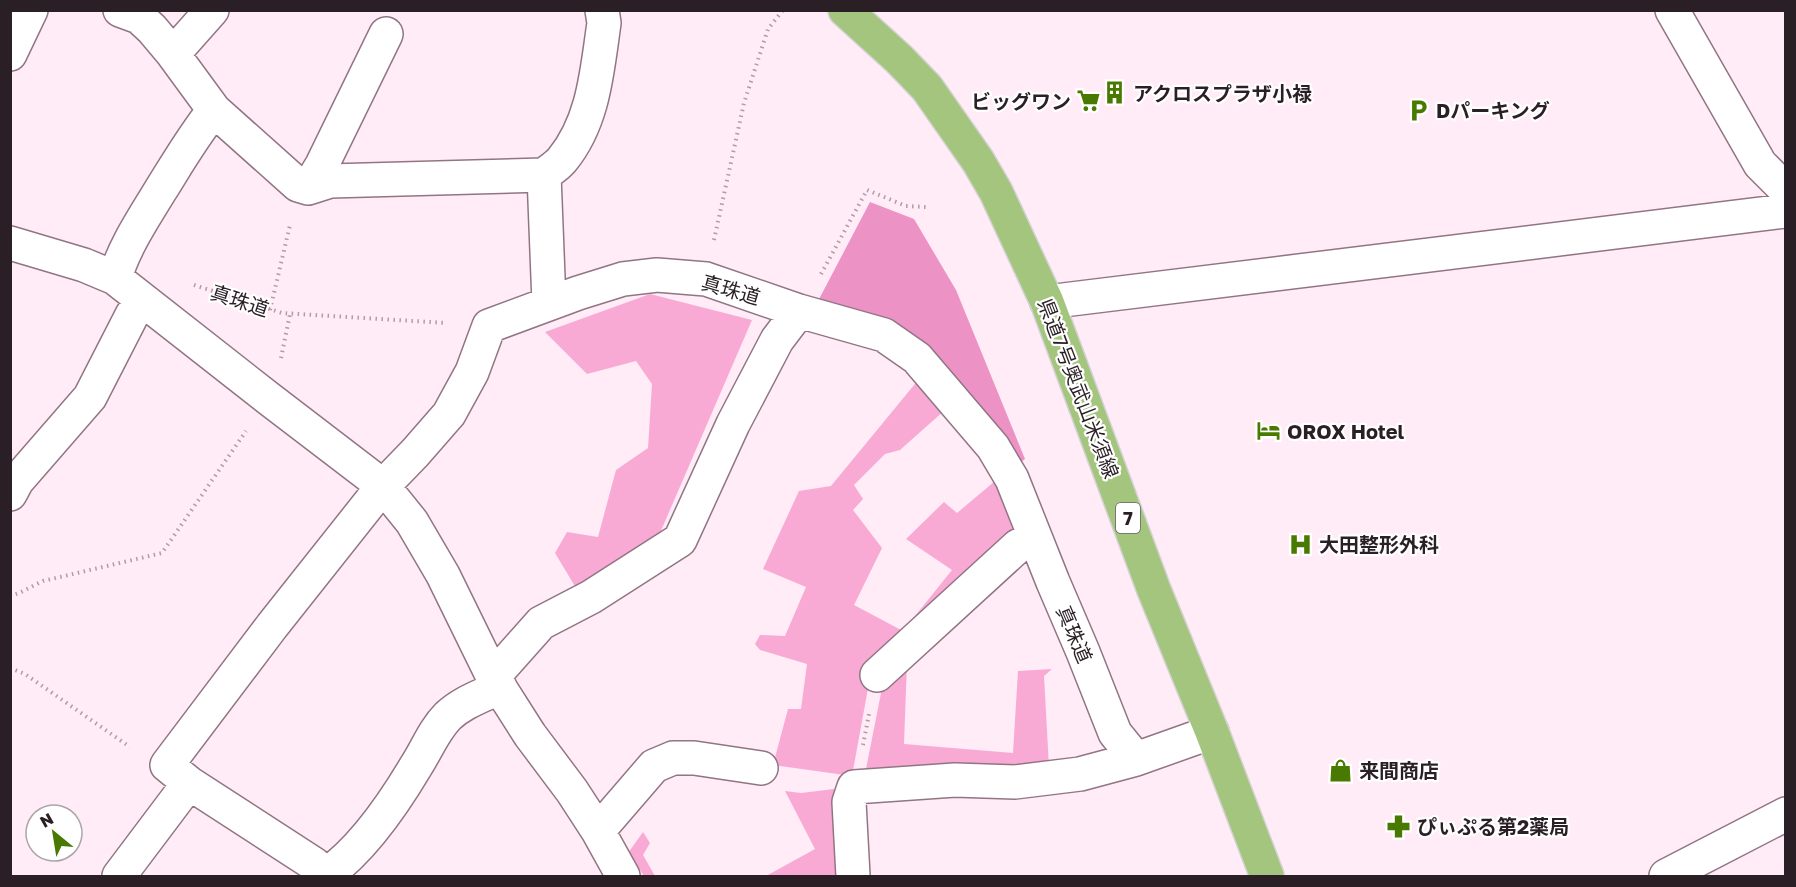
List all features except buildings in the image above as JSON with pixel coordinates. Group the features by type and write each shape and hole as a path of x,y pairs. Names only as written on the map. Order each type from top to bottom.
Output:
{"main road":[{"name":"県道7号奥武山米須線","path":"845,10 927,88 978,161 996,192 1047,302 1154,590 1267,876"}],"street":[{"path":"10,54 31,10"},
{"path":"120,10 139,17 173,54 213,110 298,185 308,188 330,181 544,175 561,161 586,121 604,23 602,10"},
{"path":"173,54 212,10"},
{"path":"1672,10 1760,164 1785,190"},
{"path":"308,188 322,165 386,34"},
{"path":"116,278 121,259 152,204 197,131 213,110"},
{"path":"544,175 549,303"},
{"path":"1047,302 1785,211"},
{"path":"10,243 84,265 116,278 267,398 383,486 412,522 443,575 497,682 530,735 572,791 598,831 623,876"},
{"name":"真珠道","path":"489,326 622,279 657,275 706,279 799,311 884,335 917,358 993,447 1012,479 1115,733 1136,759"},
{"path":"10,494 17,481 90,397 132,315 143,300"},
{"path":"178,774 314,864 327,876 372,830 447,717 497,682 541,623 591,597 680,540 733,424 777,340 799,311"},
{"path":"119,876 178,774 272,626 383,486 449,414 472,372 489,326"},
{"path":"877,675 1018,546 1035,537"},
{"path":"853,876 849,802 854,787 955,780 1015,782 1080,774 1136,759 1212,732"},
{"path":"598,831 654,766 673,758 694,758 761,768"},
{"path":"1666,876 1785,814"}],"path":[{"path":"706,279 744,103 768,29 783,10"},
{"path":"270,309 291,221 298,201 308,188"},
{"path":"799,311 867,190 906,206 926,207"},
{"name":"真珠道","path":"190,284 290,314 489,326"},
{"path":"10,596 43,581 162,553 267,398"},
{"path":"10,668 25,674 157,766 178,774"},
{"path":"854,787 877,675"}],"shaded area":[{"path":"870,202 914,219 956,290 1025,459 1017,465 933,354 817,303"},
{"path":"650,294 752,320 660,533 576,588 555,553 567,532 598,537 616,470 648,448 652,384 636,361 587,374 545,332"},
{"path":"919,379 945,410 900,450 885,454 854,485 863,499 853,510 882,548 854,605 903,631 952,570 906,539 944,502 957,513 1001,476 1020,530 871,672 852,776 773,765 788,709 801,709 807,664 760,650 755,644 760,635 785,636 806,587 763,569 799,491 831,486"},
{"path":"907,662 904,744 1013,753 1018,671 1052,669 1044,676 1049,767 865,774 883,683"},
{"path":"834,789 842,876 766,876 815,849 785,791 801,793"},
{"path":"643,832 650,843 643,855 655,876 644,876 628,853"}],"place":[{"name":"アクロスプラザ小禄","path":"1115,93"},
{"name":"ビッグワン","path":"1089,101"},
{"name":"Dパーキング","path":"1418,110"},
{"name":"OROX Hotel","path":"1269,431"},
{"name":"大田整形外科","path":"1301,544"},
{"name":"来間商店","path":"1341,770"},
{"name":"ぴぃぷる第2薬局","path":"1399,826"}]}
